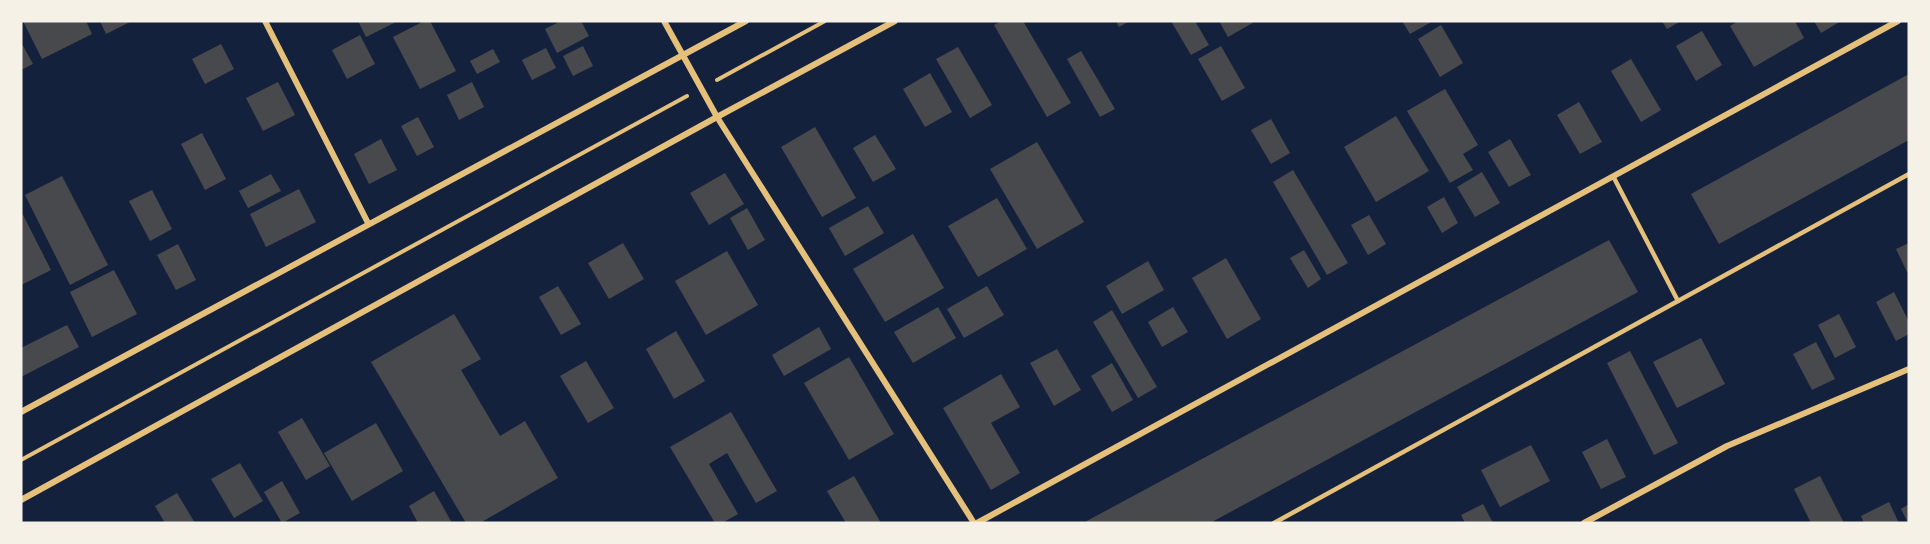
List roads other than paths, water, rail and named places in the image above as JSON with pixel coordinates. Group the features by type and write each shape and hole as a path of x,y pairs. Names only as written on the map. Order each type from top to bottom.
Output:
{"street":[{"path":"265,21 368,223"},
{"path":"664,21 717,117 975,523 1898,21"},
{"path":"21,412 746,21"},
{"path":"21,500 895,21"},
{"path":"1584,523 1727,446 1909,369"}],"lane":[{"path":"1274,523 1909,174"},
{"path":"1614,176 1678,301"}]}
